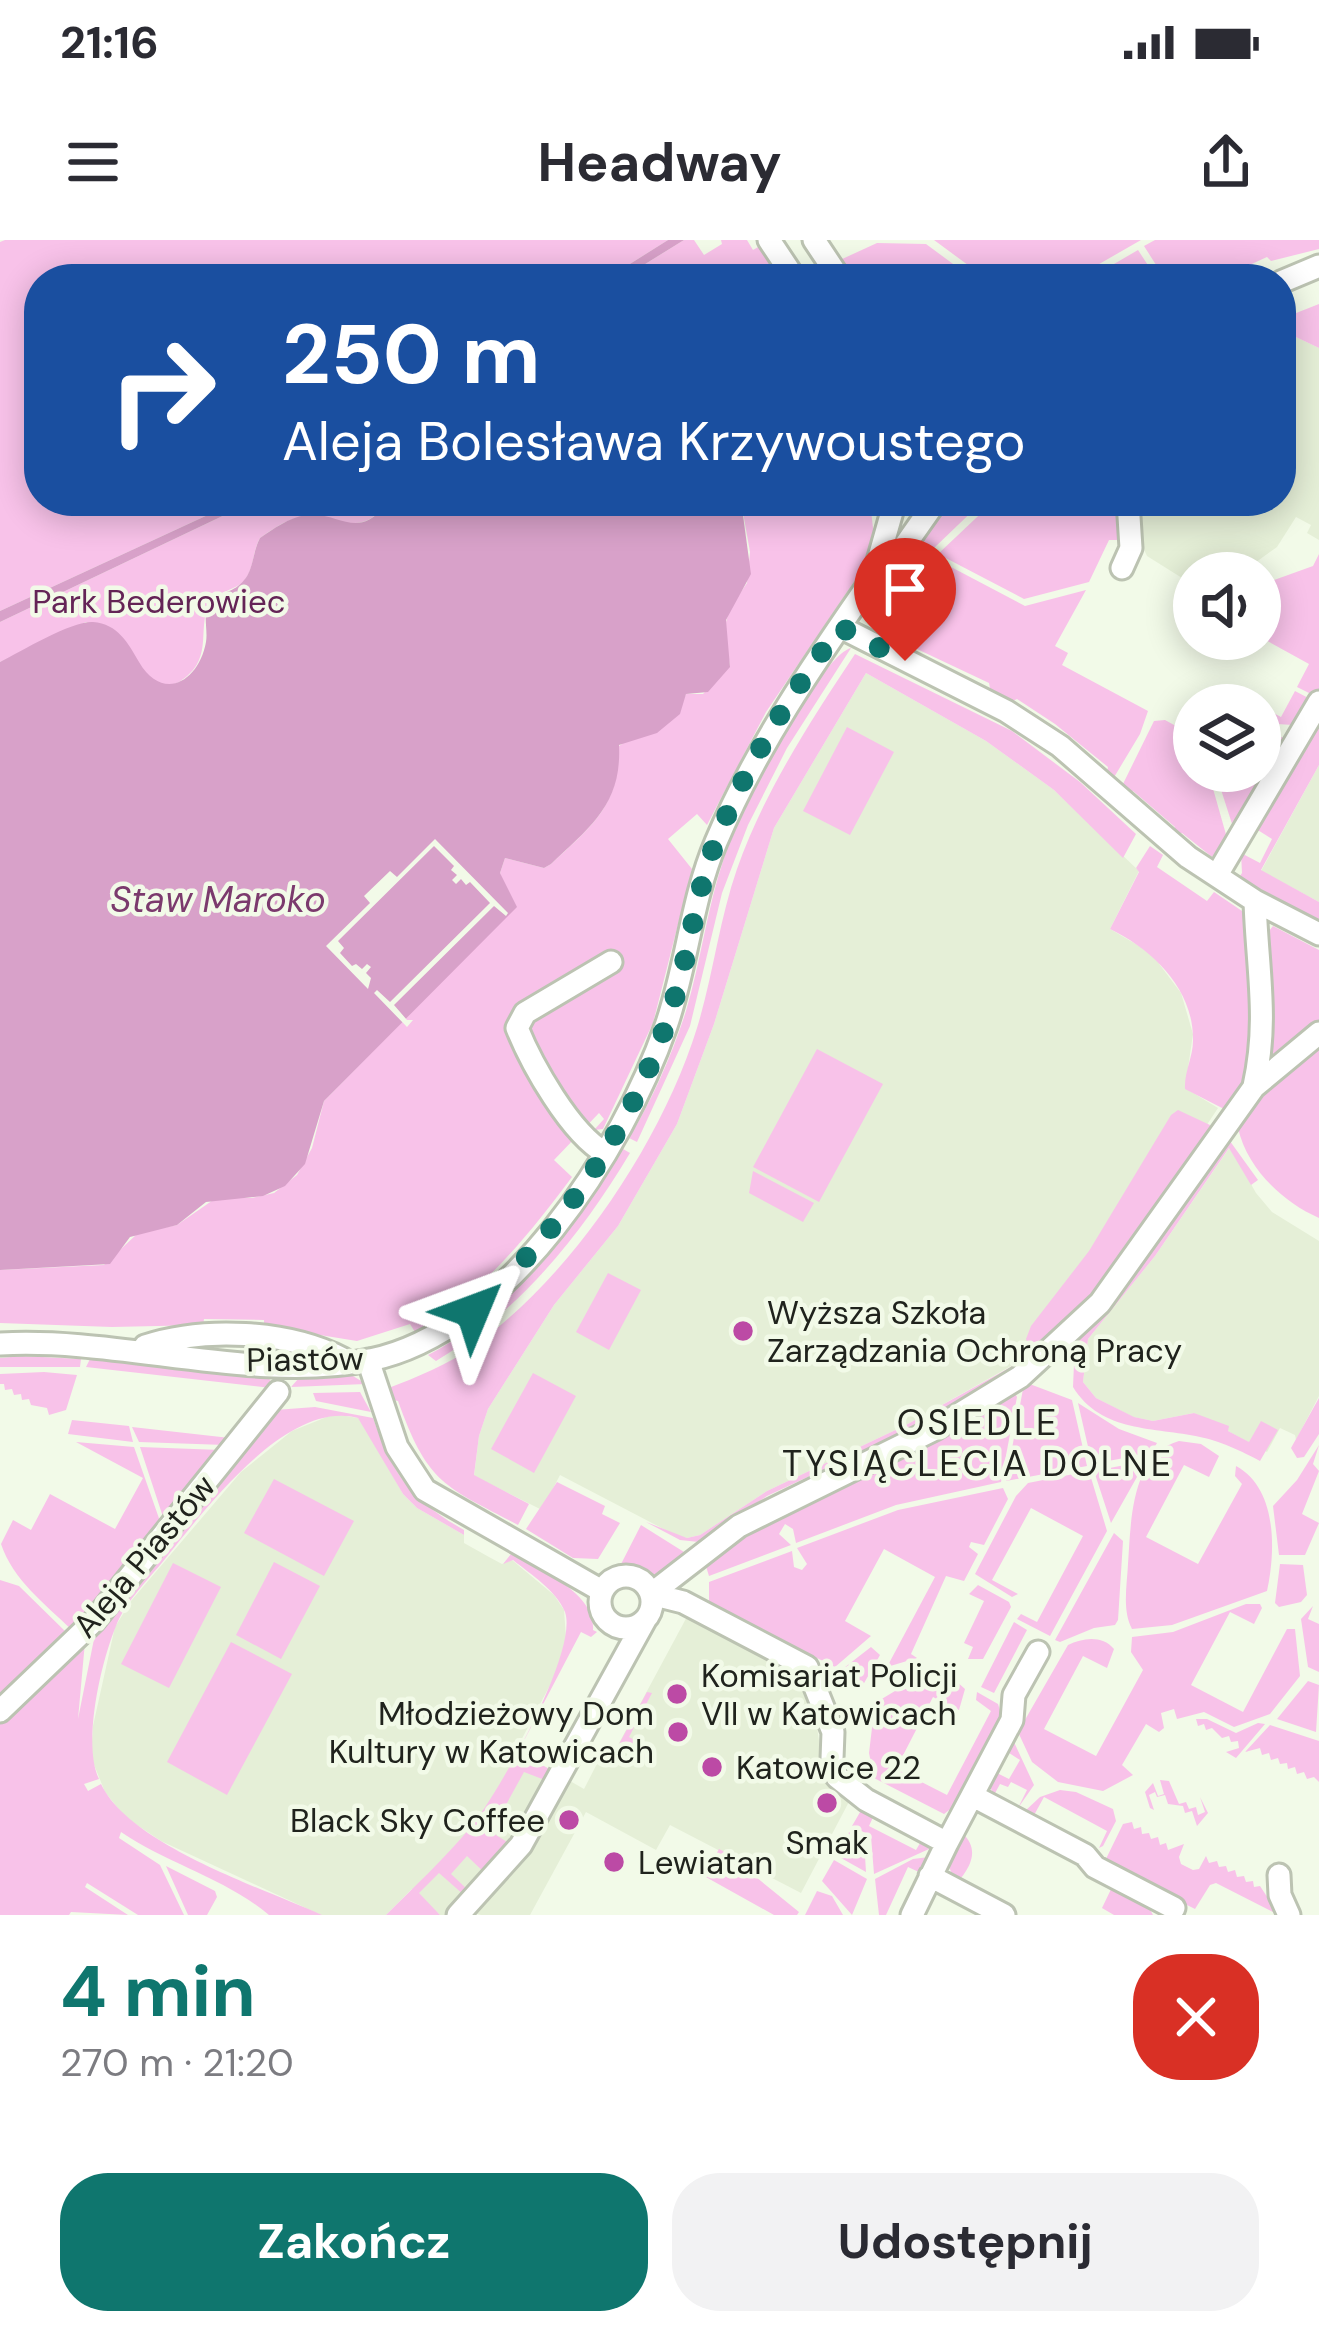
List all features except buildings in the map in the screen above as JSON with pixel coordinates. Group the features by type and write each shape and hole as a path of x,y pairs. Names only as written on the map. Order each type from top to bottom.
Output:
{"street":[{"path":"880,516 883,543"},
{"name":"Piastów","path":"873,578 891,516"},
{"name":"Piastów","path":"0,1344 133,1349 251,1362 359,1361 415,1346 473,1311 538,1244 605,1153 628,1113 666,1026 703,879 729,812 770,733 840,627 925,516"},
{"path":"1122,568 1131,548 1129,516"},
{"path":"840,627 1060,746 1155,832 1255,901 1319,934"},
{"path":"1217,875 1319,702"},
{"path":"1254,1087 1262,1052 1264,1006 1255,901"},
{"path":"605,1153 569,1119 517,1028 525,1013 611,962"},
{"path":"458,1915 521,1844 651,1608 676,1573 777,1504 935,1429 1020,1378 1100,1303 1254,1087 1319,1033"},
{"path":"359,1361 398,1447 425,1490 602,1591"},
{"name":"Aleja Piastów","path":"0,1711 94,1622 278,1392"},
{"path":"619,1672 621,1645 601,1609 602,1591 624,1576 807,1667 833,1732 837,1777 866,1800 947,1843"},
{"path":"614,1625 630,1628 645,1620"},
{"path":"912,1915 1012,1720 1014,1695 1038,1652"},
{"path":"973,1796 1174,1907"},
{"path":"1279,1875 1280,1895 1289,1915"},
{"path":"930,1876 1004,1915"}],"shaded area":[{"path":"1296,337 1319,348 1319,540 1307,533 1311,525 1296,517 1270,552 1173,552 1173,572 1147,556 1137,516 1296,516"},
{"path":"866,673 986,741 1054,790 1139,871 1110,929 1151,953 1181,993 1193,1034 1185,1088 1218,1108 1049,1334 1013,1365 906,1425 767,1491 700,1535 675,1535 560,1475 542,1510 474,1476 488,1409 554,1305 618,1226 677,1124 714,1024 774,828"},
{"path":"1319,765 1319,902 1261,871"},
{"path":"1230,1147 1272,1212 1319,1241 1319,1396 1296,1440 1280,1428 1267,1452 1194,1413 1153,1421 1133,1417 1096,1398 1083,1382 1088,1339 1155,1256"},
{"path":"334,1414 358,1418 364,1424 403,1494 417,1508 464,1535 464,1543 489,1557 502,1564 512,1560 554,1595 564,1610 566,1638 560,1666 516,1750 584,1789 602,1754 611,1758 689,1613 801,1669 811,1689 823,1766 833,1783 851,1798 801,1893 670,1825 656,1850 586,1812 530,1915 481,1915 456,1908 449,1915 440,1915 412,1889 386,1915 321,1915 161,1841 125,1817 105,1792 91,1757 93,1726 115,1627 131,1601 241,1472 292,1431"}],"green space":[{"path":"668,240 630,264 24,264 24,516 206,516 0,611 0,242"},
{"path":"684,240 694,240 704,255 722,244 721,240 747,240 753,250 760,246 771,264 645,264"},
{"path":"934,240 1141,240 1099,264 967,264"},
{"path":"1155,240 1319,240 1319,249 1252,264 1155,264 1144,246"},
{"path":"877,243 926,244 953,264 843,264 840,260"},
{"path":"1138,250 1147,264 1114,264"},
{"path":"1319,304 1319,348 1296,337 1296,313"},
{"name":"Park Bederowiec","path":"223,516 374,516 356,523 296,518 260,538 244,581 213,599 207,609 198,663 175,684 156,683 124,641 86,622 0,662 0,622"},
{"path":"744,516 872,516 874,537 868,561 766,712 707,825 697,814 668,839 692,869 653,1023 603,1129 594,1130 604,1119 599,1113 554,1160 572,1177 482,1283 415,1332 410,1324 357,1341 264,1326 264,1320 204,1319 203,1325 112,1327 0,1323 0,1270 104,1265 138,1233 177,1225 216,1198 274,1193 297,1175 312,1148 324,1101 511,911 500,873 505,858 544,868 551,864 601,813 614,784 619,746 681,705 686,694 703,694 730,666 724,629 730,608 747,583 750,552"},
{"path":"967,516 886,603 878,597 932,518"},
{"path":"978,516 1123,516 1124,540 1109,540 1089,582 1024,599 938,554"},
{"path":"1319,554 1317,697 1297,687 1309,664 1281,649 1281,577 1313,566"},
{"path":"934,558 1025,606 1086,590 1055,646 1068,653 1062,665 1148,711 1113,779 1106,776 1108,767 1017,699 1009,703 991,693 989,683 900,641 892,647 869,635"},
{"path":"851,648 787,748 748,825 722,893 690,1026 637,1142 629,1138 681,1027 732,839 800,708 819,679"},
{"path":"855,654 1012,731 1080,782 1136,834 1123,858 1054,790 986,741 866,673 774,828 714,1024 677,1124 618,1226 554,1305 488,1409 474,1475 529,1504 518,1525 441,1479 419,1450 398,1401 389,1399 386,1389 454,1359 511,1316 579,1244 637,1160 661,1116 697,1028 731,889 760,812"},
{"path":"1295,691 1314,701 1293,725 1281,724"},
{"path":"1319,711 1319,765 1261,870 1319,902 1319,925 1238,879 1241,853 1260,863 1272,839 1253,827 1273,792 1281,792 1281,778"},
{"path":"1154,721 1173,724 1173,792 1214,792 1227,838 1212,857 1182,833 1175,836 1175,827 1133,791 1124,794 1120,790"},
{"path":"847,727 894,752 850,835 803,811"},
{"path":"1222,792 1258,792 1238,829 1233,827"},
{"path":"1150,846 1163,855 1157,867 1207,901 1214,892 1242,911 1254,987 1253,1045 1239,1094 1224,1109 1185,1089 1193,1041 1179,988 1141,948 1110,929"},
{"path":"1273,926 1319,950 1319,1021 1268,1062 1273,1020 1266,935"},
{"path":"1319,1042 1319,1218 1268,1182 1249,1157 1238,1128 1255,1098"},
{"path":"817,1049 883,1084 819,1202 753,1167"},
{"path":"1178,1110 1213,1130 1090,1299 1032,1353 1026,1339 1031,1326 1089,1251"},
{"path":"1227,1137 1258,1180 1251,1185 1229,1148 1155,1256 1088,1339 1083,1382 1096,1398 1134,1417 1153,1421 1194,1413 1229,1426 1228,1431 1249,1442 1261,1421 1278,1430 1260,1461 1207,1439 1114,1420 1098,1413 1073,1387 1075,1340"},
{"path":"623,1149 630,1153 611,1183 546,1269 466,1341 436,1361 428,1355 487,1315 539,1265"},
{"path":"753,1171 814,1203 803,1222 749,1193"},
{"path":"608,1273 641,1290 609,1350 576,1332"},
{"path":"0,1358 81,1359 80,1367 0,1367"},
{"path":"90,1359 268,1377 272,1383 271,1388 86,1367"},
{"path":"1018,1363 1016,1369 936,1417 767,1496 699,1542 680,1540 646,1522 687,1538 700,1535 767,1491 906,1425"},
{"path":"533,1373 576,1396 534,1473 491,1449"},
{"path":"0,1374 77,1375 66,1410 49,1415 47,1408 31,1405 29,1399 22,1400 21,1394 14,1395 0,1384"},
{"path":"353,1376 366,1384 291,1387 299,1378"},
{"path":"1027,1383 1072,1400 1087,1466 1006,1481"},
{"path":"1014,1391 1017,1397 1001,1482 896,1505 796,1543 793,1529 785,1524 779,1534 791,1545 709,1576 704,1560 714,1551"},
{"path":"360,1392 371,1412 316,1401 313,1393"},
{"path":"1319,1398 1319,1434 1304,1457 1297,1458 1291,1448"},
{"path":"1078,1403 1119,1429 1157,1443 1151,1453 1092,1464"},
{"path":"315,1407 373,1418 406,1484 430,1508 464,1530 464,1535 417,1508 403,1494 358,1418 331,1416 276,1441 224,1488 120,1617 105,1660 93,1725 99,1779 84,1784 88,1791 101,1784 116,1806 167,1845 322,1915 269,1915 234,1891 121,1832 119,1838 160,1865 184,1915 138,1915 87,1883 85,1887 128,1915 0,1915 0,1724 85,1642 78,1719 96,1629 275,1410"},
{"path":"72,1420 129,1426 133,1442 68,1434"},
{"path":"132,1427 230,1438 225,1445 139,1442"},
{"path":"1179,1441 1201,1444 1219,1456 1209,1477 1184,1465 1146,1537 1198,1564 1242,1484 1235,1476 1236,1466 1249,1476 1266,1504 1272,1539 1267,1591 1172,1625 1132,1629 1126,1598 1136,1493 1151,1460"},
{"path":"76,1442 134,1447 161,1524 72,1630 22,1580 1,1544 13,1520 31,1530 50,1494 115,1529 143,1478"},
{"path":"1319,1445 1313,1464 1319,1471 1302,1514 1319,1523 1305,1555 1279,1555 1273,1506"},
{"path":"140,1447 221,1450 164,1520"},
{"path":"1146,1461 1111,1523 1094,1471"},
{"path":"1089,1471 1107,1531 1050,1636 1017,1619 1021,1614 1037,1622 1083,1536 1031,1508 992,1580 1018,1594 1012,1597 975,1574 1016,1496 1028,1483"},
{"path":"274,1479 354,1521 324,1576 244,1533"},
{"path":"557,1482 605,1506 602,1514 620,1523 598,1559 573,1558 526,1529"},
{"path":"1003,1488 1008,1499 984,1545 971,1542 969,1547 978,1554 964,1581 946,1576 911,1654 917,1658 887,1667 935,1577 884,1549 845,1621 871,1636 835,1667 709,1604 709,1582 792,1551 794,1567 802,1570 807,1564 797,1548 898,1510"},
{"path":"641,1525 684,1552 653,1580 635,1570 618,1570"},
{"path":"1114,1533 1123,1541 1118,1620 1115,1625 1055,1640"},
{"path":"511,1554 575,1593 597,1632 591,1637 581,1632 521,1746 548,1689 566,1631 561,1604 513,1560 503,1564"},
{"path":"274,1562 320,1586 281,1659 236,1635"},
{"path":"173,1563 221,1587 169,1688 121,1664"},
{"path":"1280,1564 1303,1565 1307,1595 1301,1602 1279,1607 1275,1603"},
{"path":"0,1580 19,1586 68,1634 0,1700"},
{"path":"978,1585 1011,1607 983,1659 968,1659 973,1647 964,1643 984,1601 969,1594"},
{"path":"1246,1604 1262,1608 1254,1624 1230,1612 1191,1685 1243,1712 1287,1629 1295,1629 1300,1676 1270,1714 1234,1727 1204,1712 1177,1719 1174,1709 1161,1713 1164,1728 1159,1732 1146,1724 1122,1765 1133,1775 1103,1791 1058,1782 1032,1762 1018,1732 1068,1645 1092,1639 1114,1649 1107,1668 1083,1656 1044,1729 1096,1756 1143,1670 1131,1652 1132,1637 1173,1632"},
{"path":"1313,1606 1308,1619 1319,1624 1319,1672 1308,1667 1301,1619"},
{"path":"1014,1622 1027,1630 994,1693 981,1687"},
{"path":"231,1642 292,1674 227,1795 167,1762"},
{"path":"871,1647 880,1655 863,1685 840,1677 840,1671"},
{"path":"948,1680 965,1689 959,1710 933,1697 896,1769 947,1795 991,1711 976,1700 977,1692 998,1704 1002,1717 953,1807 944,1814 874,1778 869,1753 875,1703 895,1691"},
{"path":"1308,1681 1319,1685 1316,1732 1277,1719"},
{"path":"647,1692 652,1693 629,1737 656,1752 655,1763 622,1746 614,1761 611,1759"},
{"path":"1196,1719 1207,1719 1236,1733 1265,1724 1236,1758 1226,1752 1239,1748 1238,1741 1222,1738 1212,1728 1206,1730 1204,1724 1198,1726"},
{"path":"1270,1725 1319,1741 1319,1782 1314,1777 1307,1779 1304,1772 1297,1774 1295,1767 1288,1769 1278,1758 1271,1760 1269,1753 1262,1755 1260,1748 1245,1752"},
{"path":"1013,1740 1034,1785 1018,1808 1027,1790 1011,1782 1008,1787 1000,1784 994,1795 990,1787 995,1772 1009,1779 1020,1760 1006,1751"},
{"path":"518,1752 553,1771 550,1782 524,1772 491,1832 512,1845 488,1876 467,1856 451,1874 469,1891 464,1895 439,1873 419,1893 440,1915 386,1915 450,1851"},
{"path":"1160,1780 1169,1781 1179,1804 1196,1807 1198,1815 1205,1812 1200,1797 1208,1813 1197,1826 1192,1811 1185,1813 1183,1806 1168,1804 1165,1795 1157,1797 1155,1792 1149,1795 1154,1810 1150,1808 1145,1792 1153,1783 1158,1796 1164,1794"},
{"path":"1060,1790 1113,1809 1116,1821 1103,1846 1099,1848 1107,1831 1044,1797 1033,1817 1024,1812 1040,1797"},
{"path":"863,1807 875,1813 869,1826 916,1850 923,1838 929,1849 874,1874 871,1836 852,1826"},
{"path":"1132,1822 1134,1829 1141,1827 1142,1834 1158,1837 1160,1845 1166,1843 1168,1850 1184,1844 1181,1864 1193,1870 1199,1869 1206,1856 1209,1863 1217,1861 1228,1872 1235,1870 1237,1877 1244,1876 1246,1882 1253,1881 1279,1915 1216,1883 1195,1909 1104,1863 1123,1824"},
{"path":"849,1832 864,1840 866,1872 841,1858"},
{"path":"962,1833 972,1855 961,1878 951,1872 948,1863"},
{"path":"719,1849 753,1867 756,1877 797,1915 774,1915 704,1876"},
{"path":"929,1857 921,1873 908,1867 886,1915 879,1915 875,1879 913,1859"},
{"path":"834,1860 867,1879 852,1915 822,1881"},
{"path":"166,1866 215,1891 217,1897 207,1915 188,1915"},
{"path":"1114,1883 1144,1898 1153,1915 1114,1915 1102,1908"},
{"path":"817,1891 832,1896 843,1915 805,1915"}],"water":[{"path":"668,240 684,240 645,264 630,264"},
{"path":"206,516 223,516 0,622 0,611"},
{"name":"Staw Maroko","path":"303,516 358,523 374,516 743,516 751,574 726,620 730,667 708,692 686,694 680,714 657,733 619,745 619,765 609,799 591,825 551,864 544,868 505,858 500,873 517,907 324,1101 305,1164 285,1186 263,1196 206,1202 177,1225 130,1237 110,1264 0,1270 0,662 60,631 93,622 121,636 148,675 159,682 179,682 202,656 208,605 243,581 260,538"}],"pier":[{"path":"435,839 508,913 494,906 394,1005 407,1020 413,1020 407,1027 374,993 377,990 390,1002 490,903 470,882 452,880 457,875 451,870 454,866 434,846 338,941 344,948 340,953 352,966 371,967 366,973 371,978 368,989 326,946 370,903 364,896 390,871 397,877"}],"place":[{"name":"Wyższa Szkoła Zarządzania Ochroną Pracy","path":"743,1331"},
{"name":"Komisariat Policji VII w Katowicach","path":"677,1694"},
{"name":"Młodzieżowy Dom Kultury w Katowicach","path":"678,1732"},
{"name":"Katowice 22","path":"712,1767"},
{"name":"Smak","path":"827,1803"},
{"name":"Black Sky Coffee","path":"569,1820"},
{"name":"Lewiatan","path":"614,1862"}],"district":[{"name":"OSIEDLE TYSIĄCLECIA DOLNE","path":"978,1442"}],"route":[{"path":"473,1311 559,1219 628,1113 666,1026 713,848 758,753 808,671 840,627 905,661"}]}
